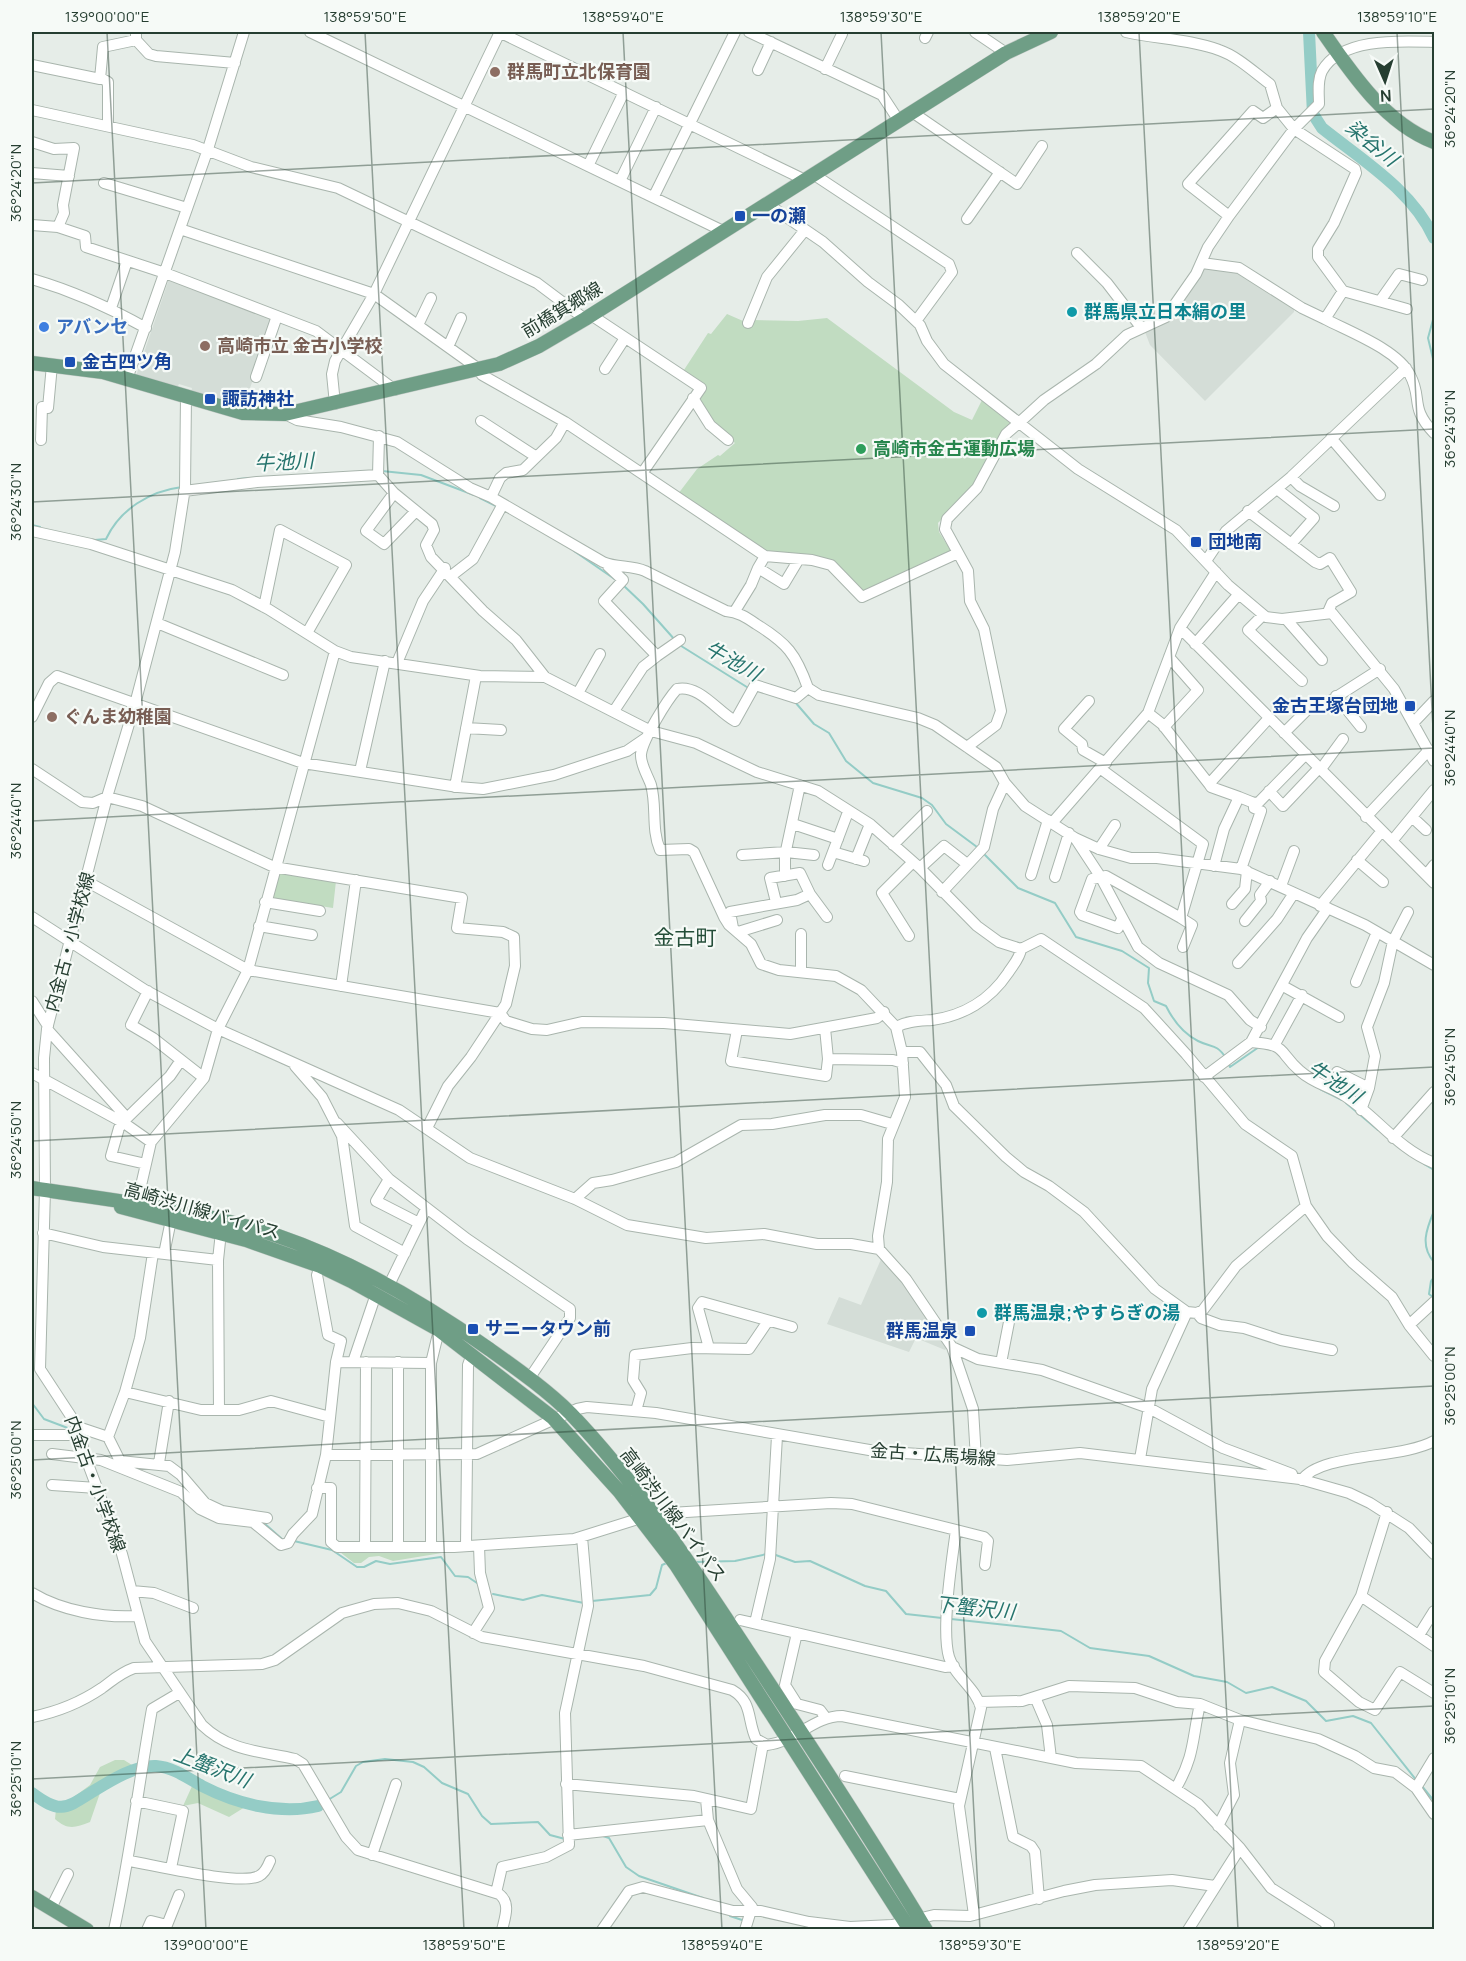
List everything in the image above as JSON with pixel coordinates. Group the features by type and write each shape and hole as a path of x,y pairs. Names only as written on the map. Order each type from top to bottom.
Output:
{"main road":[{"name":"前橋箕郷線","path":"32,363 89,369 243,413 285,414 479,370 525,354 588,317 1006,53 1051,32"},
{"path":"1323,32 1390,117 1420,137 1434,142"},
{"name":"高崎渋川線バイパス","path":"38,1189 137,1203 222,1219 279,1236 325,1254 389,1286 449,1320 529,1379 569,1412 648,1516 801,1732 911,1922"},
{"name":"高崎渋川線バイパス","path":"105,1200 134,1212 220,1232 320,1266 376,1294 439,1330 553,1418 648,1516 676,1564 788,1739 911,1922 926,1929"},
{"path":"32,1897 87,1929"}],"street":[{"path":"127,379 208,149 244,32"},
{"path":"310,32 723,231"},
{"path":"335,404 332,374 335,361 374,294 500,32 689,124 809,177 949,264 952,272 916,321"},
{"path":"654,196 735,32"},
{"path":"749,32 882,94 899,121"},
{"path":"975,32 1006,53"},
{"path":"1126,32 1160,40 1190,42 1226,53 1270,84 1277,108 1294,129 1355,169 1356,173 1334,223 1318,249 1322,263 1342,291 1407,309"},
{"path":"825,69 842,34"},
{"path":"101,78 103,47 136,36 149,54 156,56 234,63"},
{"path":"967,747 996,725 1001,711 984,629 970,601 968,571 945,529 945,523 982,479 1006,434 1044,400 1096,364 1126,335 1140,326 1166,317 1202,263 1208,247 1229,216 1294,129 1319,104 1322,72 1331,59 1373,43 1392,40 1434,42"},
{"path":"758,70 771,42"},
{"path":"32,65 101,78 108,82 108,126"},
{"path":"588,166 624,92"},
{"path":"620,181 656,107"},
{"path":"1229,216 1188,184 1253,111 1263,117 1277,108"},
{"path":"32,110 208,149 251,166 338,188 537,284 701,388 642,472"},
{"path":"912,112 1017,184 1042,146"},
{"path":"32,142 54,149 74,148 63,205 64,213 58,227"},
{"path":"968,219 1000,172"},
{"path":"32,173 69,176"},
{"path":"104,183 187,208"},
{"path":"766,203 823,242 916,321 944,363 1021,421 1078,469 1176,530 1238,595 1263,615 1273,619 1286,619 1332,613 1380,669 1432,755 1366,817"},
{"path":"32,225 58,227 85,236 86,248 165,273 316,331 395,390"},
{"path":"180,229 374,294 479,370 482,375 565,422 765,556 831,565 862,597 958,553"},
{"path":"748,323 767,277 780,257 805,230"},
{"path":"1077,253 1107,283 1140,326"},
{"path":"111,308 127,261"},
{"path":"1202,263 1239,268 1302,308 1398,358 1412,377 1419,414 1434,433"},
{"path":"1380,301 1399,274 1422,280"},
{"path":"32,279 69,290 111,308 146,328"},
{"path":"1325,319 1342,291"},
{"path":"418,325 431,298"},
{"path":"256,377 277,316"},
{"path":"448,347 461,318"},
{"path":"604,369 625,338"},
{"path":"41,440 42,407 48,408 52,365"},
{"path":"1206,561 1226,531 1278,489 1407,368"},
{"name":"内金古・小学校線","path":"186,396 183,512 171,568 135,704 107,797 48,1027 38,1189 43,1233 36,1281 36,1365 78,1431 85,1456 122,1554 145,1641 202,1725 224,1743 239,1749 295,1760 303,1764 351,1843 358,1850 496,1893"},
{"path":"693,398 710,425 728,440"},
{"path":"285,414 297,420 379,436 407,448 470,488 491,497 603,562 615,567 634,567 645,571 726,610 735,611 782,640 800,664 808,688 819,695 926,720 996,767 1005,783 1025,806 1072,836 1099,849 1131,858 1157,858 1244,870 1377,932 1434,965"},
{"path":"481,421 535,456"},
{"path":"491,497 503,475 523,470 556,438 565,422"},
{"path":"379,436 378,472 394,493 432,524 434,530 426,545 427,550 483,611 516,640 545,677"},
{"path":"1331,438 1380,495"},
{"path":"184,487 378,472"},
{"path":"1291,477 1300,486 1334,506"},
{"path":"1278,489 1314,518 1291,544"},
{"path":"394,493 366,531 384,544 416,510"},
{"path":"397,663 423,601 448,572 473,559 503,504"},
{"path":"1248,511 1318,564 1330,558 1351,592 1332,603 1328,612"},
{"path":"264,607 280,530 346,565 307,633"},
{"path":"32,531 91,544 171,568 232,590 335,651 351,657 476,676 545,677 614,711 650,733 696,743 757,772 818,791 870,824 917,865 976,926 999,942 1021,949 1041,939 1130,998 1149,1014 1245,1124 1292,1156 1306,1206 1337,1247 1392,1297 1409,1325 1434,1356"},
{"path":"735,611 765,556"},
{"path":"758,568 784,584 800,559"},
{"path":"603,562 620,584 604,601 657,656"},
{"path":"1031,875 1050,821 1103,766 1148,713 1180,628 1216,572"},
{"path":"1195,644 1238,595"},
{"path":"1263,615 1248,630 1302,681"},
{"path":"1286,619 1322,660"},
{"path":"157,623 283,675"},
{"path":"1180,628 1434,884"},
{"path":"614,711 643,667 681,640"},
{"path":"137,1203 151,1142 204,1078 218,1029 248,970 274,867 335,651"},
{"path":"578,693 600,654"},
{"path":"1164,727 1198,690 1169,657"},
{"path":"360,771 385,661"},
{"path":"1284,733 1308,709 1322,706 1380,669"},
{"path":"32,717 34,704 57,676 303,763 455,787 483,789 554,774 627,751 650,733"},
{"path":"455,787 476,676"},
{"path":"808,688 796,698 754,685 735,721 708,700 689,689 681,688 674,693 650,733 642,750 641,760 652,786 660,850 689,849 694,852 724,917 752,944 761,964 771,969 836,976 861,990 896,1027 903,1058 904,1102 892,1124 886,1154 887,1182 878,1236 879,1249 906,1279 952,1347 973,1409 975,1459"},
{"path":"1336,696 1361,727"},
{"path":"1089,701 1064,729 1082,744 1083,750 1203,844 1181,918"},
{"path":"1413,722 1434,701"},
{"path":"1402,702 1420,706 1424,711"},
{"path":"1148,713 1164,727 1210,787 1254,803"},
{"path":"1209,784 1269,718"},
{"path":"466,728 501,730"},
{"path":"1269,791 1283,806 1320,768 1343,739"},
{"path":"1254,803 1306,754"},
{"path":"32,769 82,802 93,803 107,797 142,806 274,867 462,898 457,928 503,932 514,937 512,982 506,1004 471,1057 448,1086 427,1128"},
{"path":"942,892 984,847 993,809 1005,783"},
{"path":"784,876 786,852 800,785"},
{"path":"1392,841 1434,790"},
{"path":"1214,866 1224,829 1239,797"},
{"path":"1232,904 1245,889 1244,870 1262,811 1254,808 1254,803"},
{"path":"893,845 927,811"},
{"path":"828,865 848,812"},
{"path":"1412,817 1426,830"},
{"path":"793,824 838,839"},
{"path":"833,852 860,860 870,824"},
{"path":"1099,849 1114,825"},
{"path":"1204,1077 1251,1042 1324,907 1357,860 1381,832"},
{"path":"1072,836 1100,876 1138,947 1151,958 1228,995 1250,1020 1261,1027"},
{"path":"1055,877 1072,836"},
{"path":"909,936 882,893 944,846 967,864"},
{"path":"1245,921 1261,901 1260,895 1276,883 1294,851"},
{"path":"742,855 786,852 814,855"},
{"path":"1357,860 1383,882"},
{"path":"1426,874 1434,865"},
{"path":"776,902 770,878 800,873 810,894 827,917"},
{"path":"1122,919 1118,928 1080,912 1092,879 1106,876 1192,925 1183,947"},
{"path":"341,986 356,880"},
{"path":"86,881 248,970 500,1013 506,1021 532,1029 547,1030 582,1022 688,1024 790,1034 877,1018 884,1012"},
{"path":"1238,963 1277,919 1294,893"},
{"path":"736,930 730,912 797,900 810,894"},
{"path":"266,902 320,910"},
{"path":"1361,1110 1370,1088 1375,1056 1367,1027 1384,983 1393,941 1408,912"},
{"path":"32,917 148,991 218,1029 399,1110 470,1158 575,1199 639,1229 706,1238 764,1234 817,1244 851,1244 879,1249"},
{"path":"736,930 777,920"},
{"path":"259,926 312,935"},
{"path":"1356,981 1377,932"},
{"path":"801,934 801,971"},
{"path":"896,1027 905,1023 934,1020 970,1010 1002,982 1021,949"},
{"path":"1283,986 1339,1017"},
{"path":"148,991 131,1025 204,1078"},
{"path":"1275,1044 1302,995"},
{"path":"32,1001 48,1027 126,1120 151,1142"},
{"path":"737,1030 731,1061 826,1076 828,1059 825,1028"},
{"path":"1251,1042 1275,1044 1284,1051 1300,1072 1345,1096 1393,1137 1421,1158 1434,1163"},
{"path":"828,1059 893,1060 920,1052 946,1085 954,1106 965,1120 1024,1172 1049,1186 1084,1212 1155,1288 1201,1318 1220,1325 1244,1328 1281,1340 1332,1350"},
{"path":"146,1164 111,1156 119,1128 170,1076 181,1060"},
{"path":"295,1065 322,1096 342,1136 355,1227 405,1253"},
{"path":"1337,1072 1370,1088"},
{"path":"32,1073 126,1120"},
{"path":"1393,1137 1434,1092"},
{"path":"575,1199 593,1183 676,1162 741,1125 772,1124 825,1115 861,1115 892,1124"},
{"path":"337,1123 389,1179 426,1209 570,1309 570,1318 529,1379"},
{"path":"389,1179 376,1201 419,1223"},
{"path":"1140,1459 1152,1389 1192,1312 1236,1266 1306,1206"},
{"path":"389,1286 426,1209"},
{"path":"171,1220 158,1253 140,1338 125,1392 108,1437 120,1461 129,1464 159,1463 176,1469 200,1500 216,1509 267,1518"},
{"path":"219,1410 218,1260 220,1232"},
{"path":"43,1233 93,1245 218,1260"},
{"path":"51,1454 85,1456 181,1492 196,1507 215,1516 253,1522 281,1545 288,1543 293,1534 312,1514 326,1455 336,1362 341,1341 328,1335 317,1275 320,1266"},
{"path":"353,1362 376,1294"},
{"path":"709,1348 698,1308 702,1302 792,1327"},
{"path":"1409,1325 1434,1302"},
{"path":"636,1411 641,1393 633,1380 635,1356 709,1348 749,1349 768,1322"},
{"path":"1001,1363 1010,1322"},
{"path":"432,1547 431,1363 439,1330"},
{"path":"952,1347 978,1359 1042,1370 1149,1408 1223,1448 1290,1472 1298,1479 1349,1493 1387,1512 1409,1528 1434,1554"},
{"path":"466,1545 468,1365 472,1354"},
{"path":"336,1362 431,1363"},
{"path":"365,1547 366,1362"},
{"path":"398,1362 398,1547"},
{"path":"125,1392 201,1410 239,1410 271,1401 330,1417"},
{"path":"159,1463 169,1401"},
{"name":"金古・広馬場線","path":"326,1455 485,1453 553,1418 586,1407 636,1411 874,1451 1007,1460 1080,1453 1298,1479"},
{"path":"32,1435 78,1431 108,1437"},
{"path":"755,1623 770,1559 777,1436"},
{"path":"1298,1479 1328,1464 1415,1450 1434,1441"},
{"path":"52,1485 97,1488"},
{"path":"317,1488 331,1488 331,1542 337,1547 479,1546 582,1537 648,1516 841,1503 987,1538 986,1565"},
{"path":"1387,1512 1361,1596 1325,1661 1324,1672 1359,1702 1375,1710 1400,1672 1434,1693"},
{"path":"956,1530 946,1637 949,1658 979,1702 980,1716 960,1799 959,1819 974,1915"},
{"path":"503,1929 505,1899 496,1893 502,1867 546,1857 569,1845 566,1713 588,1606 582,1537"},
{"path":"473,1633 489,1608 480,1574 479,1546"},
{"path":"132,1591 154,1593 193,1608"},
{"path":"32,1593 51,1603 96,1614 137,1616"},
{"path":"1361,1596 1434,1646"},
{"path":"32,1717 67,1707 102,1688 121,1672 134,1668 262,1664 275,1660 335,1617 374,1604 398,1603 419,1607 473,1633 644,1666 732,1690 746,1702 753,1734 763,1744 772,1745 788,1739 826,1718 849,1717 973,1744 1076,1763 1141,1766 1198,1804 1240,1848 1271,1888 1329,1925 1325,1929"},
{"path":"1419,1635 1434,1611"},
{"path":"740,1620 945,1667 954,1666"},
{"path":"797,1633 785,1685 797,1704 820,1710 826,1718"},
{"path":"979,1702 1014,1702 1069,1686 1123,1686 1178,1702 1200,1704 1240,1720 1318,1739 1355,1756 1374,1768 1395,1772 1416,1788 1434,1814"},
{"path":"114,1929 129,1861 136,1801 152,1708 179,1693"},
{"path":"1035,1697 1047,1725 1051,1758"},
{"path":"1176,1788 1187,1768 1194,1746 1200,1704"},
{"path":"1218,1826 1234,1795 1230,1763 1240,1720"},
{"path":"566,1784 706,1798 752,1809 763,1744"},
{"path":"995,1748 1013,1837 1031,1846 1035,1852 1039,1899"},
{"path":"1416,1788 1434,1758"},
{"path":"845,1776 960,1799"},
{"path":"372,1855 396,1784"},
{"path":"706,1798 708,1820 737,1889 748,1901 752,1910 745,1929"},
{"path":"136,1801 183,1811 171,1868"},
{"path":"568,1835 708,1820"},
{"path":"1188,1929 1240,1848"},
{"path":"129,1861 192,1874 242,1879 263,1874 270,1861"},
{"path":"51,1908 68,1874"},
{"path":"602,1929 629,1891 637,1887 733,1911 752,1910 809,1923 850,1927 892,1925 974,1915 1072,1889 1158,1880 1215,1886"},
{"path":"147,1929 152,1920 167,1925 179,1895"}],"shaded area":[{"path":"1203,267 1237,269 1259,287 1294,308 1294,312 1205,401 1150,345 1145,332 1158,325"},
{"name":"高崎市立 金古小学校","path":"170,276 275,317 243,408 191,392 192,388 179,384 177,388 136,376"},
{"path":"882,1257 901,1278 947,1348 945,1350 916,1338 909,1352 827,1324 839,1297 861,1305"}],"green space":[{"name":"高崎市金古運動広場","path":"727,314 750,324 752,320 798,321 827,318 954,412 972,420 983,398 1010,422 971,489 938,523 939,532 951,551 868,592 856,589 835,561 763,550 678,494 697,469 718,455 720,456 735,443 710,422 696,398 704,387 682,373 708,333 711,334"},
{"path":"277,872 336,881 333,908 269,898"},
{"path":"336,1549 443,1549 442,1553 393,1561 379,1556 369,1557 361,1563 354,1563"},
{"path":"115,1760 124,1760 132,1765 73,1802 67,1802 90,1785 100,1767"},
{"path":"193,1784 214,1796 245,1807 229,1817 198,1803 183,1806"},
{"path":"100,1793 90,1822 71,1827 55,1819 56,1809 68,1811"}],"waterway":[{"name":"染谷川","path":"1309,32 1313,114 1322,128 1385,177 1413,205 1434,238"},
{"name":"染谷川","path":"1434,316 1428,338 1434,363"},
{"name":"牛池川","path":"382,471 421,475 474,495"},
{"name":"牛池川","path":"238,479 251,478"},
{"name":"牛池川","path":"95,540 106,539 119,519 137,503 170,489 182,487"},
{"name":"牛池川","path":"480,498 496,506"},
{"name":"牛池川","path":"32,525 40,527"},
{"name":"牛池川","path":"574,551 616,580"},
{"name":"牛池川","path":"623,585 675,640"},
{"name":"牛池川","path":"678,644 750,689"},
{"name":"牛池川","path":"795,702 814,724 829,733 846,761 873,783 922,798 932,805 946,824 977,847"},
{"name":"牛池川","path":"983,853 1018,888 1055,903 1076,937 1122,951 1149,968 1148,983 1154,1001 1166,1006 1188,1035 1216,1048 1226,1058"},
{"name":"牛池川","path":"1228,1063 1230,1067 1259,1047"},
{"name":"牛池川","path":"1320,1089 1342,1100"},
{"name":"牛池川","path":"1346,1103 1378,1130"},
{"name":"牛池川","path":"1424,1164 1434,1170"},
{"name":"牛池川","path":"1434,1211 1426,1238 1427,1250 1434,1262"},
{"name":"牛池川","path":"1434,1277 1429,1294 1434,1298"},
{"name":"下蟹沢川","path":"32,1403 44,1419 73,1430"},
{"name":"下蟹沢川","path":"264,1523 282,1539"},
{"name":"下蟹沢川","path":"294,1541 332,1550 357,1567 364,1567 376,1561 390,1564 441,1557 455,1576 468,1577 477,1583"},
{"name":"下蟹沢川","path":"695,1562 735,1561 767,1554"},
{"name":"下蟹沢川","path":"773,1554 795,1562 810,1561 865,1586 886,1591 906,1614 942,1618"},
{"name":"下蟹沢川","path":"592,1601 650,1595 656,1588 662,1565 669,1562"},
{"name":"下蟹沢川","path":"493,1594 523,1600 542,1595 584,1603"},
{"name":"下蟹沢川","path":"951,1619 1061,1631 1090,1648 1149,1656 1194,1676 1227,1682 1246,1693 1272,1687 1306,1701 1326,1721 1353,1716 1371,1723 1417,1781"},
{"path":"328,1800 341,1792 356,1766 363,1762 385,1759 413,1762 424,1767 442,1783 468,1794 482,1816 491,1824 538,1822 550,1835 565,1839"},
{"name":"上蟹沢川","path":"32,1793 49,1804 62,1807 123,1775 140,1768 156,1766 186,1776 202,1786 244,1803 289,1809 318,1806"},
{"name":"下蟹沢川","path":"1421,1785 1434,1801"},
{"path":"603,1836 609,1838 626,1867 639,1876 703,1898"},
{"path":"730,1916 745,1921"}],"place":[{"name":"群馬町立北保育園","path":"495,72"},
{"name":"一の瀬","path":"740,216"},
{"name":"群馬県立日本絹の里","path":"1072,312"},
{"name":"アバンセ","path":"44,327"},
{"name":"高崎市立 金古小学校","path":"205,346"},
{"name":"金古四ツ角","path":"70,362"},
{"name":"諏訪神社","path":"210,399"},
{"name":"高崎市金古運動広場","path":"861,449"},
{"name":"団地南","path":"1196,542"},
{"name":"金古王塚台団地","path":"1410,706"},
{"name":"ぐんま幼稚園","path":"52,717"},
{"name":"群馬温泉;やすらぎの湯","path":"982,1313"},
{"name":"サニータウン前","path":"473,1329"},
{"name":"群馬温泉","path":"970,1331"}],"district":[{"name":"金古町","path":"685,938"}]}
